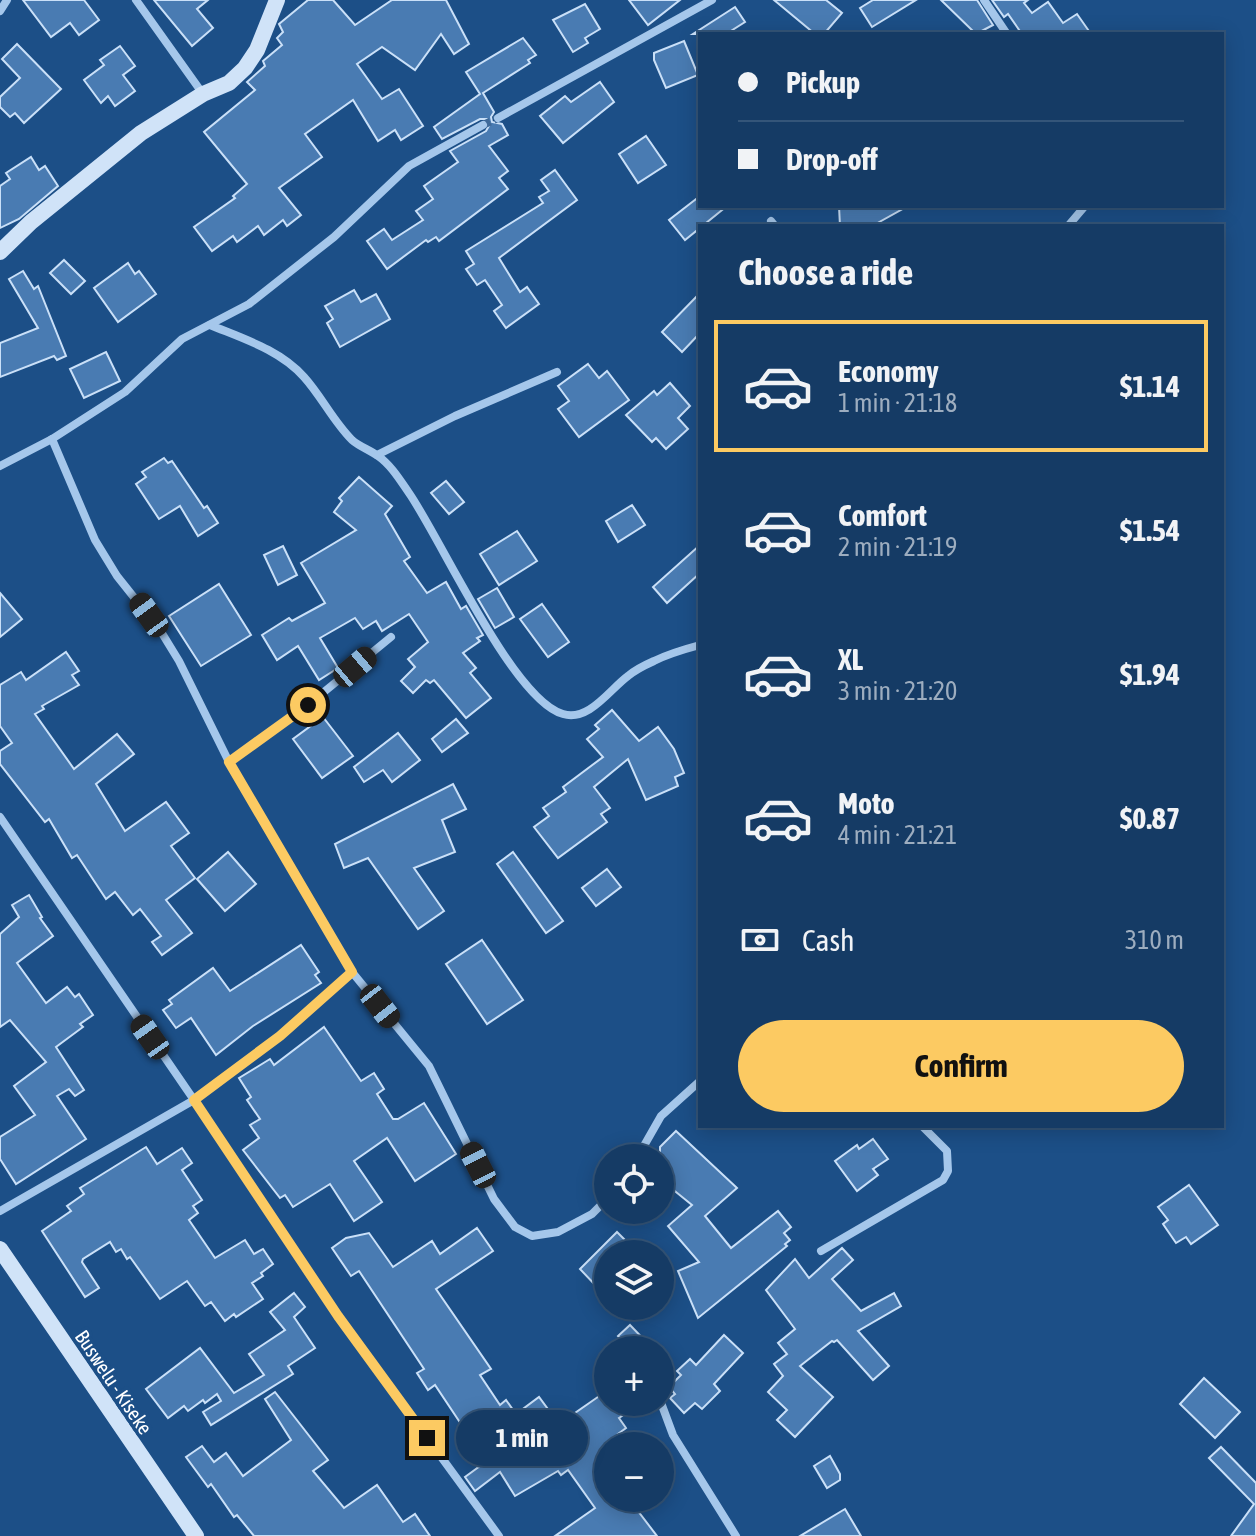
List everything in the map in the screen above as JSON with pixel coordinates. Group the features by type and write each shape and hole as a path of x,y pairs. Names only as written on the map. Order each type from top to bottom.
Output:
{"street":[{"path":"0,11 7,0"},
{"path":"136,0 203,94"},
{"path":"0,252 31,222 141,133 203,94 229,83 245,68 257,50 277,0"},
{"path":"498,118 712,0"},
{"path":"984,0 1006,32"},
{"path":"0,466 52,439 125,392 182,339 249,304 281,281 334,237 409,166 483,125"},
{"path":"1070,224 1083,208"},
{"path":"210,325 259,344 283,358 305,378 328,413 353,441 377,455 392,469 411,496 508,664 542,701 563,715 579,713 595,706 629,675 655,660 698,646"},
{"path":"377,455 455,416 557,372"},
{"path":"52,439 95,540 117,576 160,630 179,661 229,762 352,972 429,1066 494,1199 515,1227 532,1236 558,1232 594,1212"},
{"path":"229,762 308,705 391,637"},
{"path":"0,817 338,1316 499,1536"},
{"path":"0,1211 194,1100 280,1036 352,972"},
{"path":"645,1144 661,1116 698,1083"},
{"path":"821,1251 943,1180 948,1171 947,1151 924,1128"},
{"name":"Buswelu - Kiseke","path":"0,1249 196,1536"},
{"path":"666,1416 673,1435 736,1536"}],"building":[{"path":"23,0 84,0 99,20 79,35 70,23 51,37"},
{"path":"154,0 208,0 197,9 213,28 192,46"},
{"path":"308,0 333,0 355,25 392,0 446,0 469,44 454,54 441,34 415,70 382,47 357,64 382,99 399,89 423,126 401,140 395,130 378,141 353,100 305,134 322,157 279,188 301,215 287,226 283,220 264,235 258,226 237,242 233,236 212,251 194,227 235,198 233,196 247,184 204,132 255,90 247,82 265,66 263,61 282,45 277,38 283,32 279,24"},
{"path":"629,0 680,0 648,25"},
{"path":"774,0 826,0 842,13 826,32 813,32"},
{"path":"873,0 916,0 872,27 860,8"},
{"path":"941,0 977,0 993,25 974,32"},
{"path":"992,0 1028,0 1024,3 1032,13 1048,2 1063,23 1077,14 1090,32 1021,32 1008,14 1004,17"},
{"path":"585,4 600,29 585,38 588,43 573,52 553,20"},
{"path":"735,7 745,22 729,32 693,34"},
{"path":"523,38 536,55 528,60 530,63 483,93 494,112 492,122 502,124 508,135 489,146 508,171 499,178 508,189 439,241 436,237 428,242 426,240 387,269 367,241 384,229 392,240 423,220 416,211 433,199 424,186 458,162 450,151 486,131 490,124 487,119 480,119 442,139 434,127 480,94 466,72"},
{"path":"684,41 698,75 666,88 654,53"},
{"path":"17,44 61,89 24,123 15,113 10,117 0,107 0,97 20,78 2,59"},
{"path":"120,46 135,66 123,75 135,91 115,106 108,96 101,103 84,80 104,65 100,60"},
{"path":"600,82 614,102 563,143 540,116 565,96 571,102"},
{"path":"646,136 666,165 638,183 619,154"},
{"path":"31,157 39,170 45,166 58,186 19,219 0,228 0,186 10,179 6,173"},
{"path":"555,170 577,200 499,258 520,292 527,287 539,304 506,328 494,311 502,305 485,280 477,285 466,269 474,264 466,251 543,203 539,197 549,191 541,180"},
{"path":"698,198 698,208 725,208 705,224 698,224 698,229 685,240 669,220"},
{"path":"839,208 904,208 876,224 840,224"},
{"path":"64,260 85,281 71,294 50,273"},
{"path":"128,263 135,274 139,271 156,294 118,322 94,288"},
{"path":"23,271 34,289 38,286 66,356 57,360 54,356 0,377 0,343 38,328 9,279"},
{"path":"354,290 361,302 376,294 390,319 340,347 327,323 333,319 325,306"},
{"path":"698,295 698,335 682,352 662,332"},
{"path":"106,352 120,381 84,398 70,369"},
{"path":"588,364 599,378 607,371 629,400 579,437 558,409 569,401 558,386"},
{"path":"670,383 690,406 678,418 688,429 666,449 656,438 652,442 626,415 654,391 657,395"},
{"path":"164,458 168,463 172,461 218,523 198,536 180,506 159,519 136,484 146,477 142,472"},
{"path":"359,477 392,506 385,514 410,557 404,561 427,593 446,582 461,609 466,606 483,635 477,638 480,641 463,653 476,668 470,673 491,698 466,718 434,680 430,683 426,680 413,693 401,681 415,667 408,659 428,642 409,614 382,631 376,621 363,629 355,618 320,638 338,668 319,680 298,646 277,660 262,635 289,618 292,621 325,603 301,563 356,530 334,512 342,501 339,498"},
{"path":"446,481 464,502 449,514 431,493"},
{"path":"632,505 645,525 618,542 606,521"},
{"path":"517,531 537,561 499,585 480,554"},
{"path":"283,546 297,575 278,585 264,555"},
{"path":"698,547 698,575 667,603 653,587"},
{"path":"219,584 251,635 201,666 169,616"},
{"path":"497,588 514,617 495,628 478,599"},
{"path":"0,593 22,619 0,637"},
{"path":"542,604 569,642 548,657 520,619"},
{"path":"66,652 79,671 72,675 79,685 42,706 44,709 35,714 74,769 117,734 134,754 96,784 125,831 166,802 189,833 171,846 195,878 166,900 192,933 162,955 152,942 161,936 140,909 133,915 115,892 106,899 77,855 72,858 49,819 45,822 0,764 0,751 12,743 0,726 0,685 21,672 26,680"},
{"path":"612,710 639,741 658,727 674,749 684,773 675,777 678,786 646,800 628,759 594,787 610,808 601,814 607,822 558,858 534,827 549,816 543,808 566,792 563,787 603,757 587,739 599,729 595,725"},
{"path":"323,717 353,756 322,778 293,739"},
{"path":"456,719 468,733 442,752 432,739"},
{"path":"398,733 420,760 392,782 383,770 364,782 354,767"},
{"path":"453,784 466,809 442,820 455,852 414,868 444,911 418,929 368,858 344,868 335,844"},
{"path":"228,852 256,884 225,911 197,879"},
{"path":"513,852 563,921 546,933 497,864"},
{"path":"607,869 621,887 596,906 582,888"},
{"path":"29,895 53,936 17,963 46,1003 67,987 75,997 79,994 93,1015 80,1024 83,1027 56,1047 84,1090 75,1096 69,1089 57,1096 86,1139 16,1184 0,1159 0,1137 35,1115 14,1086 46,1062 10,1020 0,1027 0,934 19,917 12,905"},
{"path":"482,940 523,1000 487,1024 446,964"},
{"path":"301,945 319,972 315,975 321,983 253,1026 216,1055 191,1018 176,1028 163,1010 172,1004 169,1000 213,968 230,991"},
{"path":"324,1027 361,1081 374,1073 384,1089 377,1094 393,1119 424,1103 456,1154 415,1181 387,1138 354,1161 382,1202 354,1221 330,1184 293,1207 285,1195 280,1198 243,1150 259,1138 250,1125 260,1119 247,1100 251,1097 239,1078 270,1059 274,1065"},
{"path":"676,1131 737,1188 705,1216 731,1248 778,1211 791,1227 784,1233 790,1240 785,1244 787,1246 698,1318 678,1271 699,1262 668,1226 674,1224 692,1205 674,1190 674,1144 663,1144"},
{"path":"873,1139 888,1159 873,1169 878,1175 857,1191 835,1161 857,1145 859,1149"},
{"path":"146,1147 157,1164 182,1148 192,1163 182,1170 202,1200 193,1206 198,1213 189,1220 215,1258 245,1240 254,1254 263,1249 273,1264 252,1283 263,1299 236,1317 234,1314 225,1321 211,1302 205,1306 187,1281 160,1299 130,1257 127,1259 121,1249 116,1252 110,1242 83,1259 99,1288 85,1297 42,1231 71,1211 67,1206 84,1194 80,1188"},
{"path":"1189,1185 1218,1225 1191,1244 1186,1237 1176,1243 1163,1224 1168,1220 1158,1207"},
{"path":"477,1228 493,1251 436,1289 491,1369 480,1375 500,1405 506,1400 516,1414 539,1397 559,1424 594,1400 594,1416 622,1416 619,1418 626,1428 621,1432 594,1432 594,1507 568,1470 561,1475 558,1471 515,1496 500,1472 475,1491 465,1477 480,1466 462,1442 469,1436 435,1385 428,1390 417,1373 424,1369 359,1271 351,1276 332,1248 346,1238 369,1233 393,1267 432,1241 440,1254"},
{"path":"617,1232 625,1240 609,1240"},
{"path":"842,1248 853,1260 832,1279 861,1311 894,1293 901,1306 858,1331 889,1366 873,1380 837,1340 832,1341 800,1366 833,1397 795,1437 777,1420 787,1410 768,1392 783,1376 774,1364 787,1354 778,1343 795,1329 766,1290 795,1259 809,1278"},
{"path":"594,1255 594,1284 580,1269"},
{"path":"294,1293 305,1307 294,1317 315,1348 288,1366 293,1374 211,1425 203,1412 221,1401 217,1394 188,1411 184,1406 168,1418 146,1389 200,1348 234,1393 264,1375 249,1354 285,1330 270,1312"},
{"path":"630,1325 641,1336 618,1336"},
{"path":"724,1335 743,1353 714,1384 720,1391 702,1409 695,1403 684,1413 674,1402 674,1382 681,1375 677,1371 690,1359 696,1365"},
{"path":"1204,1378 1240,1412 1215,1438 1180,1404"},
{"path":"275,1392 328,1460 313,1471 344,1508 377,1485 403,1522 415,1514 430,1536 254,1536 237,1515 234,1517 211,1484 208,1487 186,1457 202,1446 214,1462 226,1453 243,1476 291,1440 265,1399"},
{"path":"1221,1447 1256,1483 1256,1536 1231,1536 1254,1504 1209,1458"},
{"path":"830,1456 840,1480 827,1488 814,1466"},
{"path":"594,1509 594,1512 639,1512 657,1536 555,1536"},
{"path":"845,1509 861,1536 800,1536"}],"tunnel":[{"path":"483,125 498,118"}],"route":[{"path":"308,705 229,762 352,972 280,1036 194,1100 338,1316 427,1438"}]}
